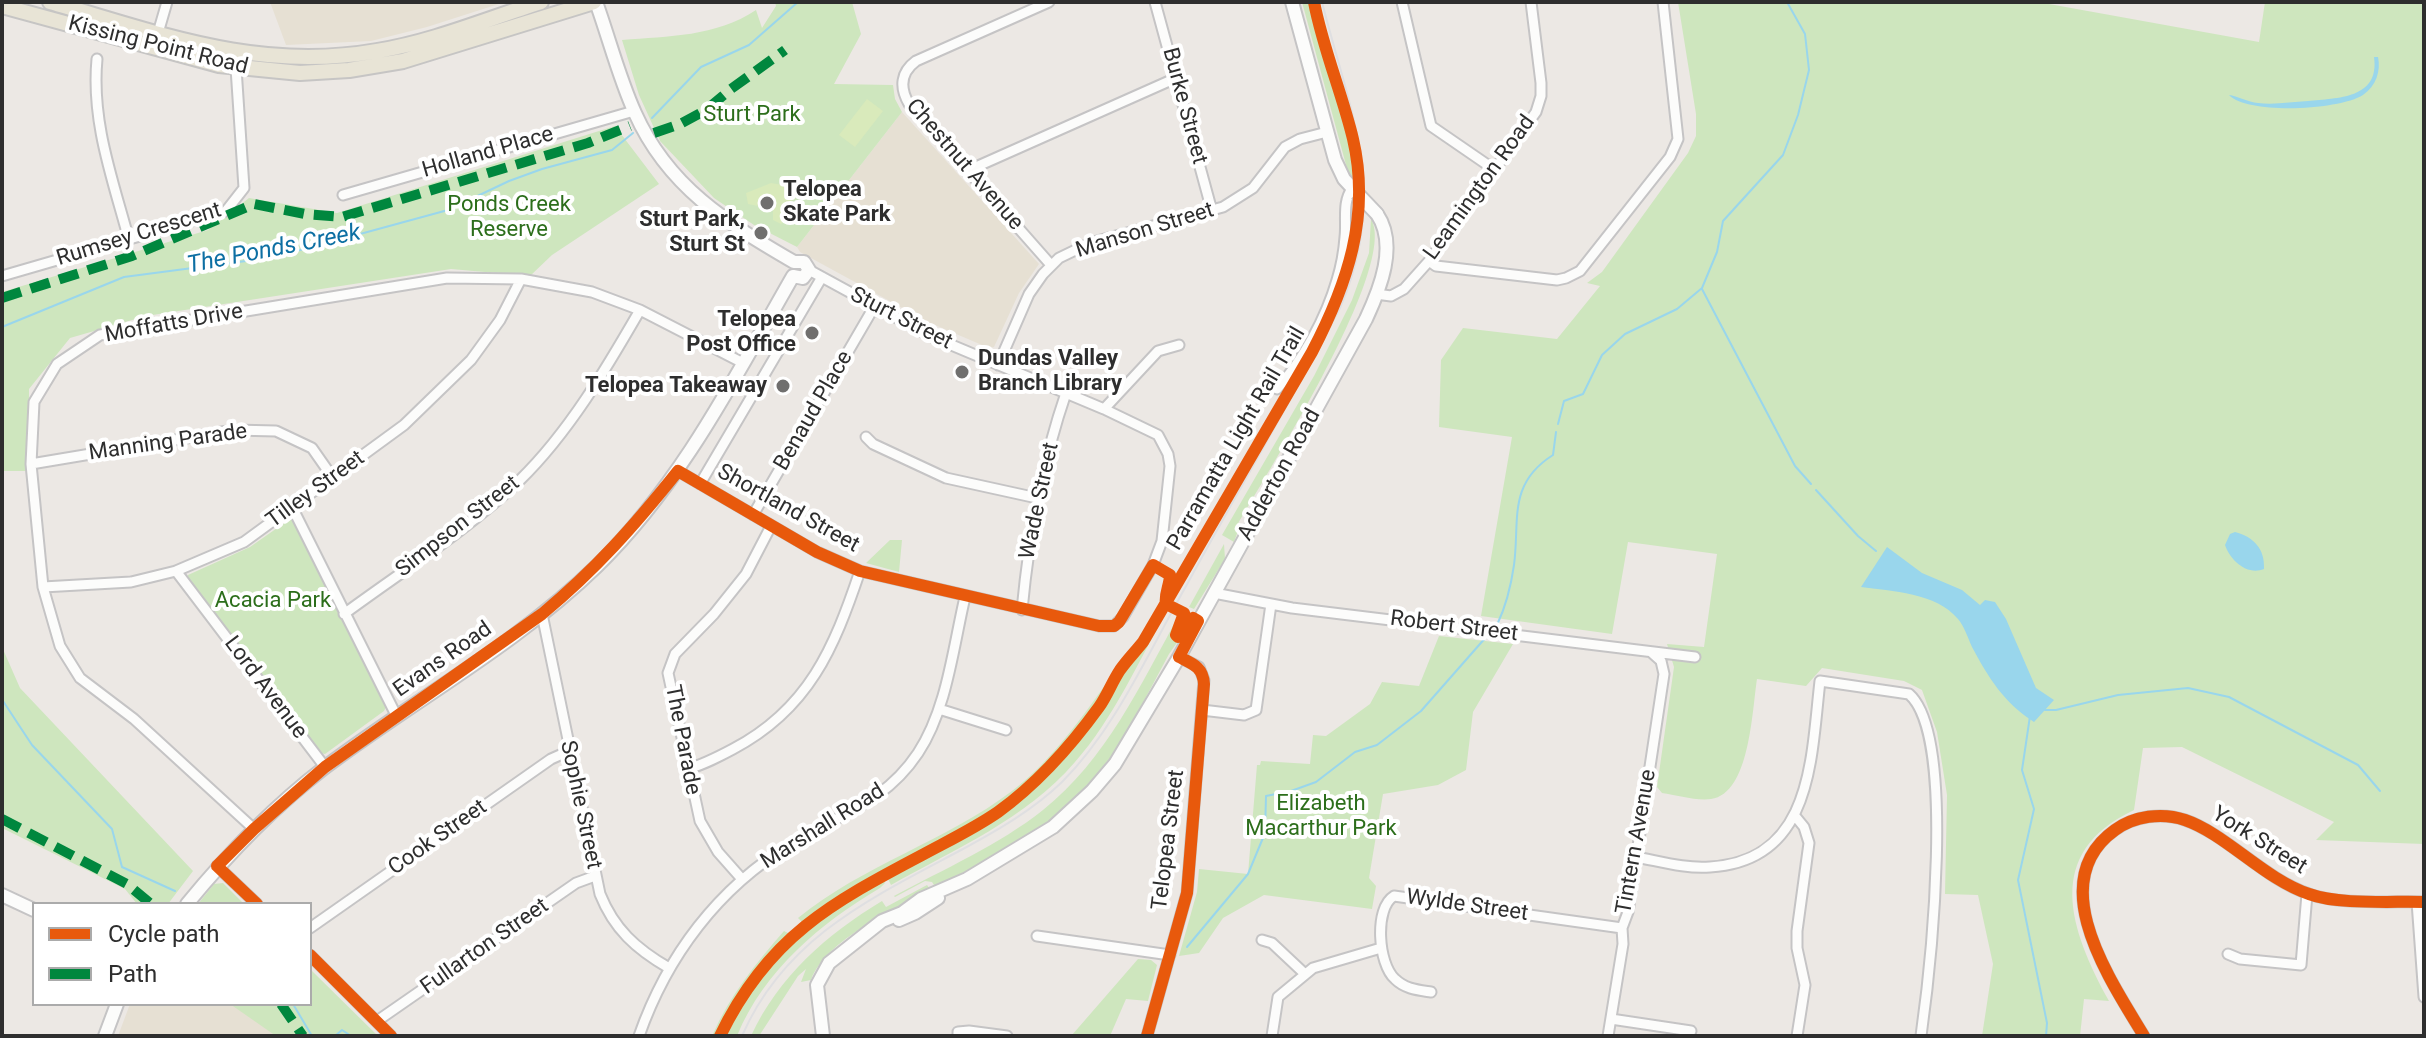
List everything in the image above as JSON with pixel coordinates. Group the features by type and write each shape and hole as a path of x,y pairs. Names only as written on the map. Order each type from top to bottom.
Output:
{"main road":[{"name":"Kissing Point Road","path":"50,2 243,54 284,57 331,57 400,47 541,2"},
{"name":"Kissing Point Road","path":"2,6 236,68 300,73 383,66 428,55 595,2"}],"street":[{"path":"158,33 167,2"},
{"path":"595,2 634,111 655,149 691,193 724,220 793,269 804,262 809,270"},
{"name":"Chestnut Avenue","path":"1049,2 911,64 904,74 903,91 909,104 1051,265"},
{"name":"Burke Street","path":"1155,2 1212,211"},
{"name":"Adderton Road","path":"823,1036 817,995 820,977 829,963 879,923 902,913 921,899 967,879 1053,827 1092,791 1132,738 1355,339 1376,294 1387,247 1386,231 1377,214 1339,170 1292,2"},
{"path":"1402,2 1431,126 1495,170"},
{"name":"Leamington Road","path":"1376,294 1391,296 1401,293 1429,261 1539,104 1541,83 1531,2"},
{"path":"1429,261 1436,266 1557,280 1580,271 1670,157 1678,139 1663,2"},
{"path":"97,59 94,89 99,127 129,240"},
{"name":"Rumsey Crescent","path":"2,276 226,211 244,188 236,68"},
{"path":"969,173 978,166 1176,78"},
{"name":"Holland Place","path":"343,195 634,111"},
{"name":"Manson Street","path":"998,365 1029,294 1051,265 1068,252 1235,202 1253,188 1285,147 1300,139 1327,132"},
{"path":"1277,389 1292,372 1338,280 1345,242 1347,198 1354,191"},
{"name":"Evans Road","path":"189,902 217,866 254,829 325,767 542,614 596,568 678,471 743,363 793,269"},
{"name":"Sturt Street","path":"809,270 930,336 1158,435 1168,454 1170,474 1164,529 1155,562 1123,617 1114,626 1099,626 1022,610"},
{"path":"700,484 822,277"},
{"name":"Moffatts Drive","path":"254,829 134,719 80,678 60,646 43,587 31,464 34,402 57,364 100,335 447,278 521,279 592,292 640,310 743,363"},
{"name":"Tilley Street","path":"43,587 131,582 176,571 244,542 404,425 471,360 500,320 521,279"},
{"name":"Benaud Place","path":"753,515 874,307"},
{"name":"Simpson Street","path":"344,614 521,479 566,425 607,367 640,310"},
{"path":"1104,409 1158,351 1179,345"},
{"name":"Wade Street","path":"1022,610 1037,498 1066,393"},
{"name":"Manning Parade","path":"31,464 234,430 276,431 312,448 333,478"},
{"path":"866,437 873,444 946,478 1037,498"},
{"name":"Shortland Street","path":"678,471 817,552 860,571 1022,610"},
{"path":"292,507 397,717"},
{"name":"The Parade","path":"741,878 705,831 695,807 669,680 671,659 714,614 746,574 771,526"},
{"name":"Lord Avenue","path":"176,571 325,767"},
{"path":"687,769 750,740 796,702 828,654 860,571"},
{"name":"Robert Street","path":"1214,593 1271,604 1695,657"},
{"name":"Marshall Road","path":"639,1036 669,968 701,923 741,878 791,843 854,812 883,792 916,755 939,709 965,597"},
{"path":"1202,710 1244,715 1256,710 1271,604"},
{"name":"Sophie Street","path":"542,614 595,876 605,907 618,928 638,948 669,968"},
{"name":"Tintern Avenue","path":"1608,1036 1623,944 1622,928 1628,912 1664,670 1659,658 1652,653"},
{"name":"Telopea Street","path":"1147,1036 1189,880 1204,680 1202,671 1179,657"},
{"path":"1636,857 1701,867 1748,859 1783,833 1795,816 1808,778 1820,681 1909,694 1922,710 1928,729 1936,791 1932,959 1921,1036"},
{"path":"939,709 1006,730"},
{"name":"Cook Street","path":"312,927 551,759 569,751"},
{"path":"1795,816 1804,827 1809,843 1797,931 1797,948 1805,985 1797,1036"},
{"name":"York Street","path":"2144,1036 2105,970 2084,910 2083,886 2088,863 2099,845 2116,829 2149,817 2182,819 2202,828 2253,864 2307,894 2335,899 2420,902"},
{"path":"217,866 255,902"},
{"name":"Fullarton Street","path":"377,1021 579,881 595,876"},
{"path":"2228,954 2240,959 2301,965 2307,894"},
{"path":"2,895 32,909"},
{"name":"Wylde Street","path":"1381,948 1385,904 1401,895 1622,928"},
{"path":"2420,902 2424,997"},
{"path":"1037,936 1170,955"},
{"path":"1262,940 1272,943 1305,974"},
{"path":"1272,1036 1278,997 1305,974 1313,968 1381,948 1387,969 1398,982 1406,987 1431,992"},
{"path":"312,957 391,1036"},
{"path":"105,1036 116,1006"},
{"path":"1611,1019 1691,1031"},
{"path":"958,1036 958,1032 969,1031 1007,1036"}],"shaded area":[{"path":"270,2 505,2 371,41 286,45"},
{"path":"902,112 1039,264 1019,293 994,347 989,348 928,322 800,252 797,247"},
{"path":"129,1006 247,1006 289,1036 118,1036"}],"green space":[{"name":"Sturt Park","path":"775,2 852,2 861,34 834,84 893,85 895,99 902,112 797,247 754,225 714,198 660,141 639,95 622,40 708,30 724,26 756,10 762,28 776,6"},
{"path":"1302,2 1311,2 1348,132 1354,175 1360,175 1361,189 1349,176"},
{"path":"1678,2 2038,2 2259,42 2265,2 2424,2 2424,844 2316,840 2334,822 2182,747 2143,748 2134,810 2105,828 2086,848 2075,871 2072,895 2076,921 2095,974 2109,1001 2084,999 2080,1036 1982,1036 1993,964 1978,895 1945,894 1947,795 1937,732 1922,690 1904,681 1822,668 1806,686 1757,679 1747,749 1734,782 1724,794 1711,799 1686,798 1662,793 1657,787 1674,667 1667,644 1704,647 1717,554 1628,542 1612,634 1481,616 1512,437 1439,427 1441,360 1463,328 1557,339 1600,286 1587,283 1602,272 1688,153 1696,136 1696,114"},
{"path":"867,99 883,111 855,147 839,135"},
{"name":"Ponds Creek Reserve","path":"615,126 659,184 552,255 530,276 451,269 146,316 70,338 29,389 29,471 2,471 2,292 208,230 249,198 337,213"},
{"name":"Telopea Skate Park","path":"771,183 799,188 800,195 784,206 786,219 781,224 773,220 773,209 748,204 746,193"},
{"path":"1371,219 1374,244 1366,280 1348,324 1299,419 1237,526 1234,542 1222,535 1314,376 1352,300 1369,253"},
{"name":"Acacia Park","path":"290,519 295,520 387,705 384,711 325,754 320,753 187,580 188,575 250,547"},
{"path":"890,540 902,540 899,572 866,563"},
{"path":"1224,544 1225,559 1194,609 1189,607"},
{"path":"1166,608 1102,727 1056,782 989,831 891,885 887,877 883,879 885,883 880,888 796,950 762,990 737,1036 712,1036 744,980 784,931 790,934 802,922 798,918 850,883 987,809 1030,776 1077,724 1132,647 1141,650"},
{"path":"1179,615 1174,636 1178,638 1188,627 1169,654 1121,744 1086,788 1040,829 936,888 932,882 925,881 894,896 1008,834 1065,790 1104,745"},
{"name":"Elizabeth Macarthur Park","path":"1439,636 1513,644 1473,712 1466,770 1438,785 1383,794 1369,878 1376,886 1372,909 1264,895 1223,918 1199,953 1179,956 1197,892 1199,869 1248,874 1257,765 1261,761 1310,764 1313,735 1326,736 1370,704 1382,682 1419,686"},
{"path":"2,647 20,688 193,871 170,902 135,902 125,889 2,828"},
{"path":"223,883 242,902 200,902 214,884"},
{"path":"927,885 931,890 846,939 819,965 811,980 801,982 806,969 798,976 759,1036 751,1036 775,994 823,943 882,901 886,907"},
{"path":"1138,959 1151,960 1157,965 1148,1001 1126,999 1110,1036 1072,1035"},
{"path":"312,971 378,1036 276,1036 233,1006 312,1006"}],"water":[{"path":"2374,57 2378,57 2379,62 2374,83 2363,95 2351,100 2316,107 2274,108 2255,106 2229,95 2270,104 2343,97 2363,89 2370,81"},
{"path":"2235,532 2257,545 2263,555 2264,569 2251,570 2231,556 2225,545 2230,534"},
{"path":"1887,547 1922,573 1962,590 1980,605 1985,600 1995,602 2006,619 2036,688 2054,700 2034,722 1998,689 1960,622 1949,610 1913,595 1861,587"}],"waterway":[{"name":"The Ponds Creek","path":"652,118 701,67 749,45 798,2"},
{"path":"1558,424 1564,401 1583,394 1602,355 1625,334 1677,309 1702,288 1717,252 1723,221 1783,155 1798,115 1809,70 1805,34 1787,2"},
{"name":"The Ponds Creek","path":"2,327 124,277 246,261 305,249 448,210 509,181 612,150 633,133"},
{"path":"1702,289 1795,466 1811,484"},
{"path":"1497,625 1506,603 1514,565 1518,504 1528,478 1553,455 1556,432"},
{"path":"1816,490 1876,551"},
{"path":"1187,947 1248,874 1265,833 1266,796 1316,782 1355,752 1377,745 1421,711 1487,636"},
{"path":"2045,710 2118,695 2188,688 2229,697 2358,765 2380,791"},
{"name":"The Ponds Creek","path":"2,690 3,701 32,745 112,829 122,867 175,891"},
{"path":"2030,716 2022,770 2034,809 2018,880 2047,1023 2046,1036"},
{"name":"The Ponds Creek","path":"294,1006 312,1036"},
{"name":"The Ponds Creek","path":"335,1036 342,1030 351,1036"}],"tram line":[{"path":"742,1036 760,1002 782,972 835,923 1002,827 1051,792 1099,738 1130,689 1340,308 1355,266 1364,190 1360,154 1322,2"}],"marked path":[{"path":"654,133 706,110 785,50"},
{"path":"2,298 132,256 254,204 305,214 342,217 588,143 630,126"},
{"path":"2,819 127,884 149,902"},
{"path":"282,1006 303,1036"}],"cycle path":[{"name":"Parramatta Light Rail Trail","path":"720,1036 759,973 805,926 860,889 998,812 1040,777 1065,750 1143,642 1312,352 1345,275 1357,223 1359,195 1353,139 1314,2"},
{"path":"255,902 217,866 325,767 542,614 614,546 678,471 817,552 860,571 1099,626 1114,626 1119,622 1153,565 1170,575 1166,604 1184,613 1176,635 1178,637 1193,618 1198,621 1179,657 1199,670 1204,684 1187,893 1147,1036"},
{"path":"2144,1036 2101,960 2083,904 2084,876 2094,852 2123,825 2158,816 2185,820 2215,835 2276,878 2309,894 2350,901 2424,902"},
{"path":"312,957 391,1036"}],"place":[{"name":"Telopea Skate Park","path":"767,203"},
{"name":"Sturt Park, Sturt St","path":"761,233"},
{"name":"Telopea Post Office","path":"812,333"},
{"name":"Dundas Valley Branch Library","path":"962,372"},
{"name":"Telopea Takeaway","path":"783,386"}]}
